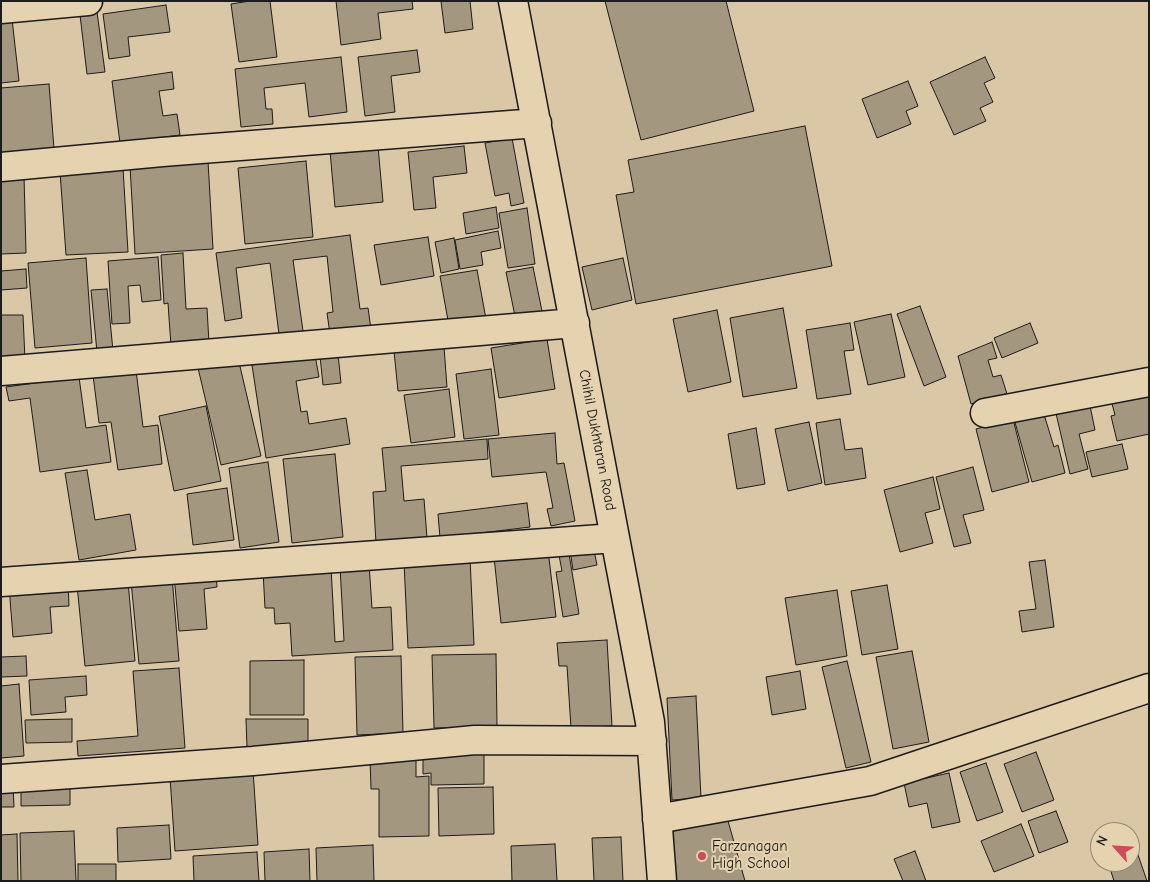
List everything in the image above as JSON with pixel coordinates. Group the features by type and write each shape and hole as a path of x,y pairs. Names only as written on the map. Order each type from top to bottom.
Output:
{"street":[{"path":"1,9 88,1"},
{"name":"Chihil Dukhtaran Road","path":"513,1 650,722 662,881"},
{"path":"1,167 162,152 536,124"},
{"path":"1,371 575,323"},
{"path":"985,413 1149,382"},
{"path":"1,582 615,538"},
{"path":"657,819 870,781 1149,689"},
{"path":"1,779 253,762 475,740 652,741"}],"building":[{"path":"250,1 270,1 277,57 239,62 231,4"},
{"path":"336,1 412,1 413,9 378,13 381,39 341,45"},
{"path":"441,1 470,1 473,29 445,33"},
{"path":"605,1 726,1 754,111 641,140"},
{"path":"166,5 170,32 128,37 130,56 109,59 103,14"},
{"path":"97,12 105,72 87,74 80,15"},
{"path":"12,19 19,81 1,83 1,20"},
{"path":"417,50 420,72 391,76 395,112 365,116 358,57"},
{"path":"341,57 347,112 309,117 305,83 264,88 266,109 272,109 273,124 241,127 235,69"},
{"path":"985,57 995,78 984,83 993,102 980,108 986,121 954,135 930,82"},
{"path":"172,72 174,89 159,91 163,116 177,114 180,135 120,143 112,81"},
{"path":"908,81 918,106 906,111 911,124 877,138 862,99"},
{"path":"49,84 54,149 1,154 1,88"},
{"path":"805,126 832,266 636,304 616,195 634,192 628,160"},
{"path":"512,138 524,203 511,206 509,193 495,196 485,143"},
{"path":"378,146 383,202 335,207 330,151"},
{"path":"464,146 467,173 433,177 436,208 414,210 408,152"},
{"path":"208,161 213,249 135,254 130,166"},
{"path":"306,161 313,237 245,244 238,168"},
{"path":"123,168 128,252 66,255 60,172"},
{"path":"24,176 26,253 1,254 1,177"},
{"path":"496,207 499,228 466,234 463,213"},
{"path":"527,208 535,264 508,268 499,213"},
{"path":"498,231 501,248 481,252 483,265 460,269 455,240"},
{"path":"350,235 360,309 368,308 371,329 330,334 327,313 333,312 327,256 293,260 304,338 280,342 270,263 236,268 242,318 225,321 216,253"},
{"path":"428,237 434,276 381,285 374,245"},
{"path":"454,238 459,269 441,273 435,242"},
{"path":"183,253 186,309 207,308 209,343 171,346 168,303 164,304 161,255"},
{"path":"158,257 161,300 142,302 140,285 128,286 130,323 112,324 108,261"},
{"path":"86,258 92,343 35,348 28,263"},
{"path":"623,258 632,300 592,310 582,267"},
{"path":"533,267 543,316 516,321 506,272"},
{"path":"26,269 27,288 1,290 1,271"},
{"path":"477,270 486,319 449,326 440,276"},
{"path":"107,289 113,351 97,352 91,290"},
{"path":"920,306 946,377 924,386 897,314"},
{"path":"783,308 797,388 743,397 730,318"},
{"path":"717,310 731,382 688,392 673,319"},
{"path":"891,314 905,377 868,385 854,322"},
{"path":"1,315 23,315 25,360 1,361"},
{"path":"850,323 854,350 844,351 851,394 817,399 806,330"},
{"path":"1030,323 1038,343 1002,358 994,338"},
{"path":"547,339 555,389 499,398 491,348"},
{"path":"992,342 997,358 988,360 993,377 1001,375 1007,394 971,404 958,356"},
{"path":"444,347 447,387 398,391 394,351"},
{"path":"338,354 341,383 323,385 320,356"},
{"path":"315,355 319,377 296,381 301,412 307,411 309,424 346,418 350,444 266,458 252,365"},
{"path":"238,358 261,456 221,465 198,368"},
{"path":"491,369 499,435 464,439 456,374"},
{"path":"136,370 143,427 158,425 162,464 118,470 111,422 99,423 93,375"},
{"path":"79,377 86,428 106,425 111,462 40,472 30,398 9,401 6,387"},
{"path":"449,389 455,437 411,443 404,395"},
{"path":"1149,391 1149,434 1117,441 1111,416 1115,415 1111,400"},
{"path":"1089,401 1095,430 1079,434 1088,469 1070,474 1055,409"},
{"path":"206,406 221,481 174,491 159,416"},
{"path":"1043,411 1054,447 1058,445 1065,473 1032,482 1014,419"},
{"path":"840,419 845,450 862,448 866,478 825,485 816,423"},
{"path":"1013,419 1029,482 992,492 976,429"},
{"path":"809,422 822,483 788,491 775,429"},
{"path":"756,428 765,484 737,489 728,434"},
{"path":"555,433 557,464 564,463 575,521 551,526 547,509 553,508 546,472 492,477 488,439"},
{"path":"487,439 488,459 401,466 404,501 424,499 427,538 376,543 373,492 386,491 382,448"},
{"path":"1122,444 1128,469 1092,477 1086,452"},
{"path":"335,454 343,537 292,543 283,459"},
{"path":"268,462 279,542 240,548 229,468"},
{"path":"973,467 984,510 963,515 971,543 954,547 936,477"},
{"path":"87,470 95,520 130,514 136,550 79,560 65,473"},
{"path":"933,477 940,509 925,513 933,543 900,552 884,490"},
{"path":"227,488 234,540 193,545 187,494"},
{"path":"527,503 530,527 440,538 438,514"},
{"path":"593,545 597,565 573,570 570,550"},
{"path":"568,548 579,614 563,617 556,572 562,571 558,550"},
{"path":"548,550 556,617 501,623 494,557"},
{"path":"470,558 474,645 408,648 404,562"},
{"path":"1045,560 1054,627 1022,632 1019,611 1036,609 1029,562"},
{"path":"369,564 372,608 391,607 393,650 292,656 290,623 275,624 274,608 265,608 263,571 331,567 335,642 344,641 340,566"},
{"path":"216,571 217,587 204,589 207,629 179,631 174,575"},
{"path":"172,577 179,661 139,664 131,581"},
{"path":"128,581 135,661 85,666 77,585"},
{"path":"68,582 69,606 50,607 52,633 13,637 9,586"},
{"path":"887,585 898,649 862,655 851,591"},
{"path":"837,590 847,656 796,665 785,598"},
{"path":"607,640 612,726 571,728 567,666 559,666 557,643"},
{"path":"912,651 929,742 893,749 876,657"},
{"path":"496,654 497,727 434,728 432,655"},
{"path":"26,656 27,676 1,677 1,657"},
{"path":"401,656 403,733 357,735 355,657"},
{"path":"304,660 304,715 250,715 250,661"},
{"path":"847,661 871,762 846,768 822,667"},
{"path":"179,668 185,748 78,756 77,741 138,736 133,671"},
{"path":"800,671 806,709 772,715 766,677"},
{"path":"86,676 87,695 65,697 66,712 31,715 29,680"},
{"path":"19,684 24,756 1,758 1,686"},
{"path":"696,696 701,798 672,800 667,698"},
{"path":"72,719 72,742 26,743 25,720"},
{"path":"246,719 308,719 308,747 247,748"},
{"path":"484,746 484,784 431,785 431,773 423,774 423,747"},
{"path":"1036,752 1054,800 1022,812 1004,764"},
{"path":"416,757 416,777 429,776 429,836 379,837 379,789 371,789 370,758"},
{"path":"986,763 1003,812 977,821 960,772"},
{"path":"253,770 258,845 175,851 170,777"},
{"path":"949,773 960,822 932,828 927,803 909,807 904,783"},
{"path":"21,783 70,783 70,805 21,806"},
{"path":"1,786 13,786 14,807 1,807"},
{"path":"493,787 494,834 439,836 438,788"},
{"path":"1056,811 1068,842 1039,853 1028,821"},
{"name":"Farzanagan High School","path":"728,821 745,881 669,881 662,832"},
{"path":"1021,824 1034,856 994,872 981,841"},
{"path":"169,825 171,859 118,862 117,828"},
{"path":"74,831 76,881 21,881 20,833"},
{"path":"17,834 18,881 1,881 1,835"},
{"path":"621,837 623,881 594,881 592,838"},
{"path":"555,844 557,881 512,881 511,846"},
{"path":"373,845 374,881 317,881 316,848"},
{"path":"309,849 310,881 265,881 264,852"},
{"path":"915,851 926,881 903,881 894,859"},
{"path":"257,852 259,881 194,881 193,856"},
{"path":"1140,861 1147,881 1114,881 1111,872 1140,872"},
{"path":"78,864 116,864 116,881 78,881"}],"place":[{"name":"Farzanagan High School","path":"702,856"}]}
